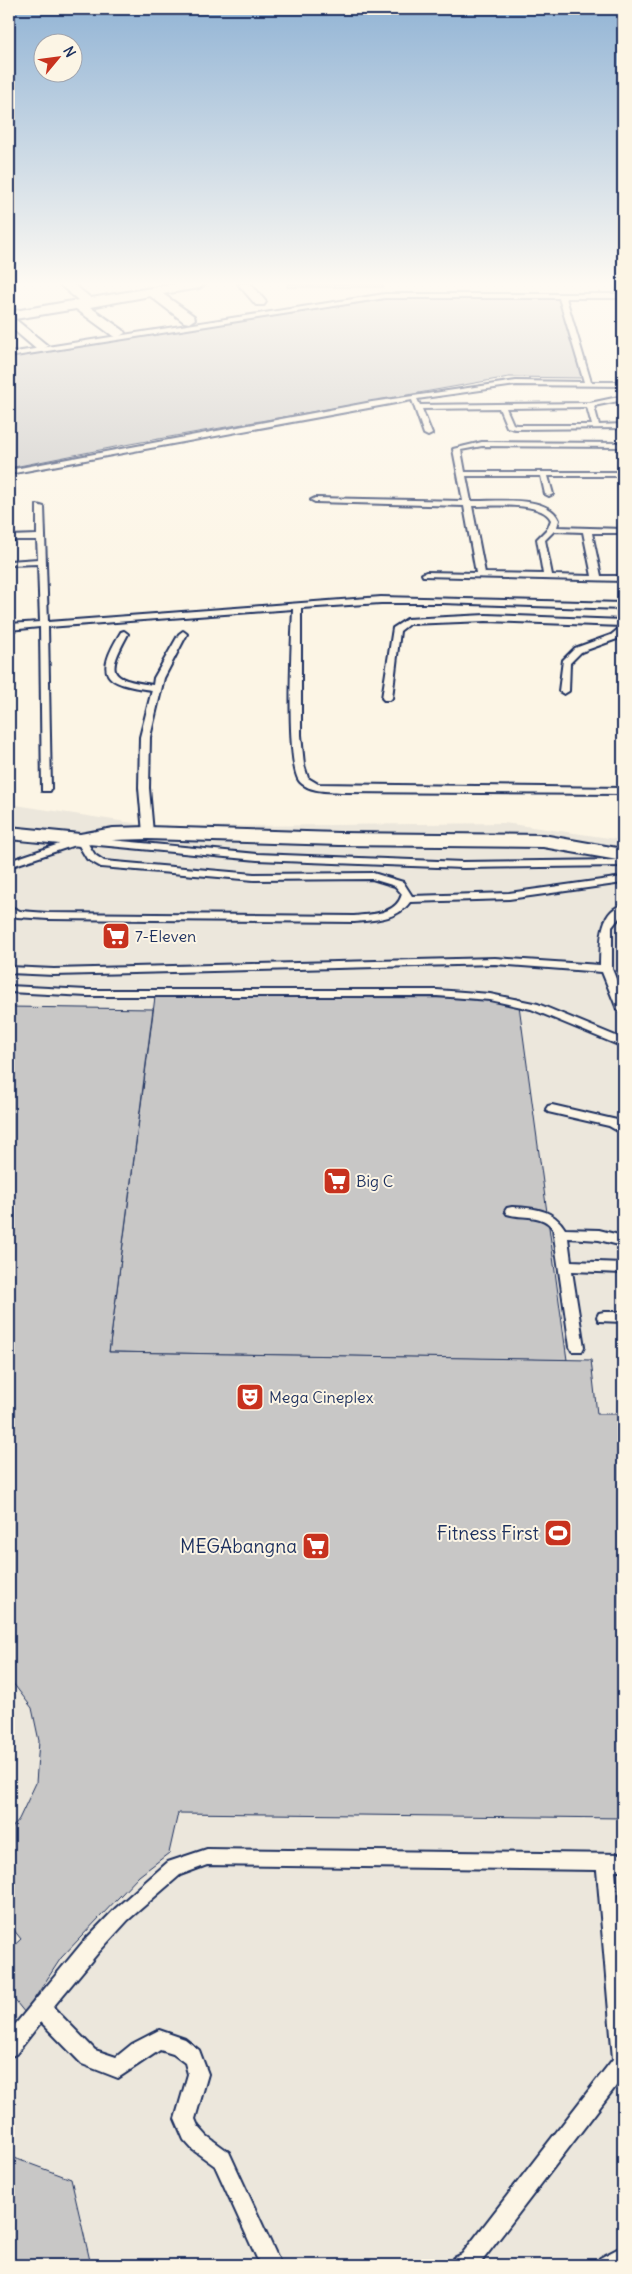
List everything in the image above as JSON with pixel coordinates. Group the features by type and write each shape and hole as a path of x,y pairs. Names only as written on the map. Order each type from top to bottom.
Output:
{"street":[{"path":"9,833 80,840 113,834 148,834 339,840 543,841 623,855"}],"lane":[{"path":"9,472 198,436 468,390"},
{"path":"414,398 428,434"},
{"path":"418,407 590,405 623,398"},
{"path":"590,405 596,427"},
{"path":"502,406 510,425 521,428 623,426"},
{"path":"481,576 457,449 464,446 482,444 623,445"},
{"path":"462,474 623,474"},
{"path":"544,474 549,494"},
{"path":"315,500 537,505 552,513 555,520 552,529 541,539 548,578"},
{"path":"40,507 44,624 46,789"},
{"path":"552,529 623,531"},
{"path":"587,530 598,579"},
{"path":"9,538 41,537"},
{"path":"9,563 42,561"},
{"path":"426,574 623,580"},
{"path":"9,627 381,600 442,600 623,606"},
{"path":"297,606 296,735 299,765 304,780 316,787 341,789 623,791"},
{"path":"387,698 396,630 407,622 486,618 623,623"},
{"path":"564,691 566,662 578,650 614,637 623,628"},
{"path":"124,634 110,661 113,678 120,683 157,688"},
{"path":"148,834 144,788 145,737 159,678 183,634"},
{"path":"9,909 17,914 48,916 354,919 374,917 401,909 407,899 407,894 399,884 373,876 254,877 101,864 91,857 80,840"},
{"path":"9,864 80,840 257,857 463,865 623,863"},
{"path":"407,899 510,896 623,880"},
{"path":"623,908 607,927 606,969 623,1009"},
{"path":"9,970 54,972 495,961 606,969"},
{"path":"9,989 88,993 192,991 437,993 490,997 534,1006 623,1043"},
{"path":"552,1109 613,1123 623,1130"},
{"path":"512,1211 538,1212 558,1224 562,1234 577,1347"},
{"path":"562,1234 599,1234 623,1241"},
{"path":"565,1266 623,1268"},
{"path":"604,1317 623,1317"},
{"path":"9,2047 90,1948 122,1914 174,1868 207,1857 623,1862"},
{"path":"462,2265 469,2261 623,2062 605,1863"},
{"path":"40,2008 89,2057 118,2068 138,2051 159,2040 178,2046 192,2057 198,2074 185,2119 191,2133 200,2143 222,2159 271,2265"},
{"path":"607,2265 623,2256"}],"shaded area":[{"path":"9,804 159,827 504,823 623,840 623,2265 9,2265"}],"building":[{"path":"9,390 435,390 130,444 9,468"},
{"name":"Big C","path":"155,997 518,998 567,1360 109,1352"},
{"name":"MEGAbangna","path":"9,1007 153,1009 109,1352 591,1360 597,1414 623,1414 623,1818 178,1813 169,1853 139,1876 61,1958 25,2013 9,1993 9,1950 21,1939 9,1924 9,1832 19,1819 36,1783 39,1741 32,1708 9,1678"},
{"path":"9,2156 71,2179 91,2265 9,2265"}],"place":[{"name":"7-Eleven","path":"116,936"},
{"name":"Big C","path":"337,1181"},
{"name":"Mega Cineplex","path":"250,1397"},
{"name":"Fitness First","path":"558,1533"},
{"name":"MEGAbangna","path":"316,1546"}]}
